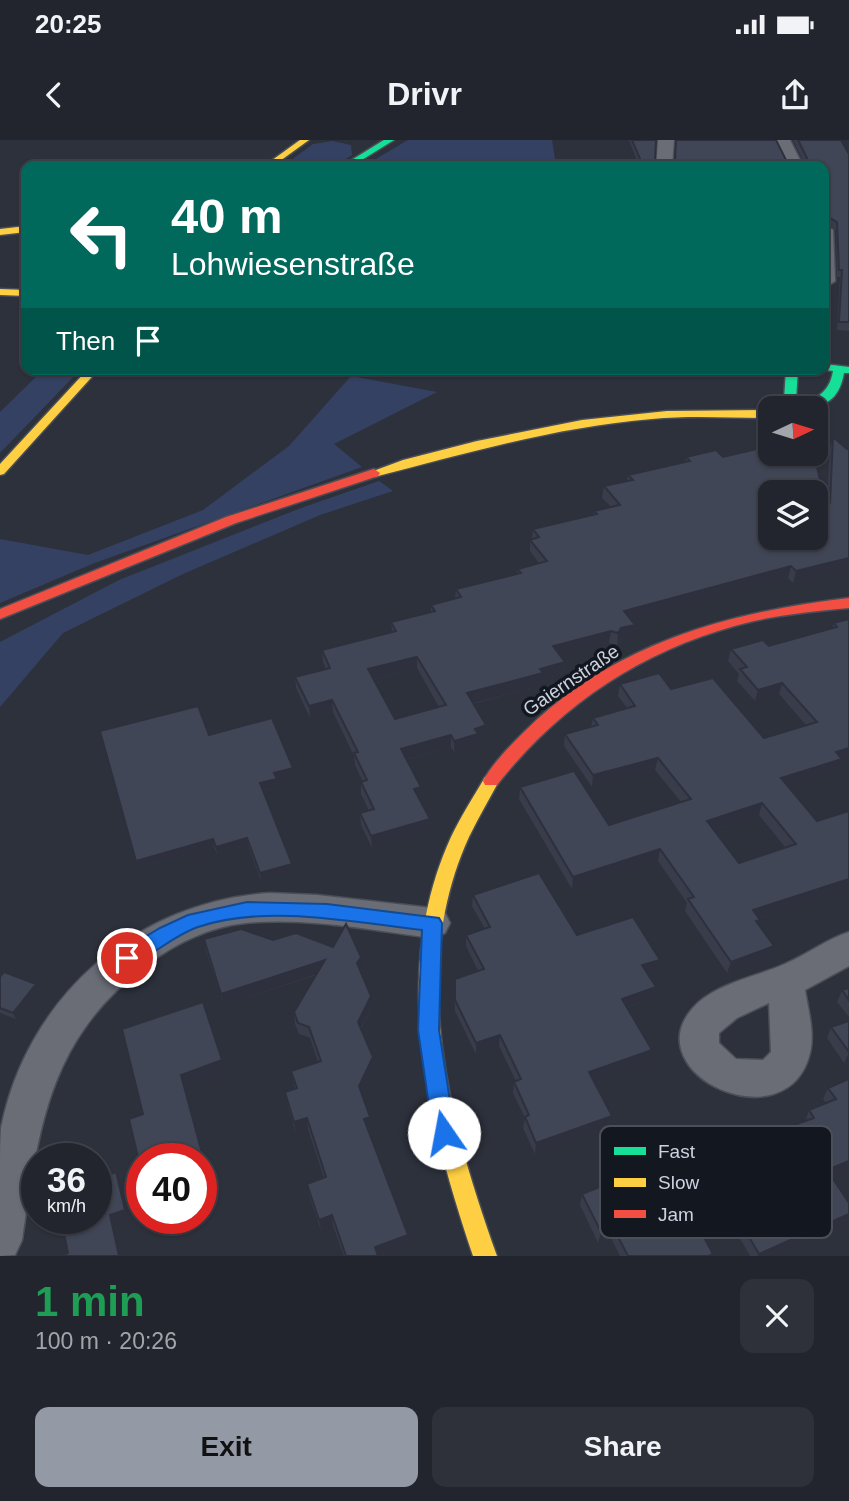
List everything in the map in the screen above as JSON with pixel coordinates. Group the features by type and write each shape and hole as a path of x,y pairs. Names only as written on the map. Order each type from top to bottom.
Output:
{"main road":[{"path":"274,161 295,144 305,140"},
{"path":"356,140 364,144 370,152"},
{"path":"355,161 390,140"},
{"path":"0,232 21,230"},
{"path":"0,292 21,293"},
{"path":"828,397 839,380 837,368"},
{"path":"0,471 88,375"},
{"path":"790,396 792,375"},
{"path":"0,614 33,604 130,560 232,520 324,488 416,461 573,426 625,418 668,414 758,414"},
{"name":"Gaiernstraße","path":"485,1256 449,1153 436,1092 429,1030 432,923 445,874 465,822 495,775 526,737 555,712 631,663 703,632 748,619 849,603"},
{"path":"0,626 33,604"}],"street":[{"path":"664,161 666,140"},
{"path":"782,140 792,161"},
{"path":"0,1240 16,1145 33,1081 58,1029 90,990 127,958 166,933 194,920 247,909 327,912 432,923"},
{"path":"785,982 849,947"}],"shaded area":[{"path":"408,140 552,140 555,161 372,161"},
{"path":"333,141 351,145 352,155 343,161 290,161 313,144"},
{"path":"38,375 75,375 0,453 0,412"},
{"path":"351,376 437,392 334,444 362,467 92,564 0,603 0,539 88,555 203,510 289,446"},
{"path":"379,481 393,491 320,515 183,574 63,633 0,707 0,642 119,580 301,508"}],"building":[{"path":"632,140 656,140 655,161 641,161"},
{"path":"676,140 776,140 786,160 806,161 675,161"},
{"path":"798,140 841,140 849,154 849,322 839,322 842,270 839,270 837,222 829,217 829,161 806,161"},
{"path":"833,437 849,448 849,558 796,571 791,566 624,611 635,625 621,628 618,633 611,631 553,646 565,662 540,669 543,673 467,693 486,725 475,729 478,734 454,741 451,735 401,749 421,787 414,789 430,819 371,836 360,813 374,809 361,782 367,780 354,753 358,752 332,700 309,706 295,677 330,668 322,650 396,631 391,622 435,611 431,605 461,597 456,589 521,573 518,569 547,561 530,540 539,537 533,529 597,514 594,511 620,505 604,486 633,480 628,475 690,461 686,457 716,450 723,457 758,449 758,466 817,466 820,480 758,480 758,550 828,550","holes":["417,657 446,705 395,719 368,669"]},
{"path":"849,619 849,748 836,752 842,759 781,778 817,821 849,811 849,879 753,910 760,920 756,921 774,946 731,962 688,899 694,897 660,849 573,877 520,787 574,771 609,825 691,799 658,758 593,775 565,734 598,725 593,718 635,706 620,684 659,673 671,689 713,678 764,738 817,722 782,683 758,690 740,669 747,667 731,649 763,640 769,646 837,627 834,623","holes":["762,803 796,844 739,863 707,821"]},
{"path":"198,706 209,735 272,718 293,768 274,773 277,779 260,783 292,864 260,873 247,838 216,847 213,839 136,861 100,731"},
{"path":"539,873 577,935 633,917 660,960 642,965 656,987 622,999 652,1050 589,1072 612,1116 536,1143 525,1117 529,1115 514,1082 521,1079 500,1035 476,1043 455,1000 455,979 484,969 466,935 490,927 473,895"},
{"path":"346,924 361,957 357,963 371,996 358,1022 373,1057 359,1086 370,1117 364,1119 408,1235 375,1247 378,1256 346,1256 332,1215 319,1220 307,1184 326,1177 307,1118 294,1122 285,1092 297,1088 291,1071 321,1061 309,1027 298,1023 294,1012 325,960 221,994 204,939 241,929 273,940 296,933 333,947"},
{"path":"4,972 36,984 13,1013 0,1008 0,977"},
{"path":"849,988 849,1000 842,990"},
{"path":"203,1002 222,1060 181,1075 199,1143 135,1143 129,1119 143,1114 122,1029"},
{"path":"849,1021 849,1052 831,1027"},
{"path":"849,1079 849,1161 832,1168 832,1126 797,1124 814,1118 809,1110 836,1099 828,1088"},
{"path":"116,1172 125,1210 112,1214 112,1173"},
{"path":"832,1178 849,1203 849,1214 832,1222"},
{"path":"600,1187 600,1230 582,1194"},
{"path":"112,1224 119,1256 61,1256 68,1253 64,1234 112,1234"},
{"path":"619,1238 704,1238 713,1254 709,1256 628,1256"},
{"path":"750,1238 795,1238 759,1254"}],"traffic: fast":[{"path":"354,161 390,140"},
{"path":"829,368 849,370"},
{"path":"827,396 836,383 839,368"},
{"path":"790,396 792,375"}],"traffic: slow":[{"path":"275,161 305,140"},
{"path":"0,232 21,230"},
{"path":"0,292 21,293"},
{"path":"0,471 88,375"},
{"path":"374,473 477,445 582,424 667,414 758,414"},
{"path":"485,1256 447,1136 435,1076 429,1016 430,955 440,896 460,838 491,781"}],"traffic: jam":[{"path":"0,614 231,520 374,473"},
{"path":"491,781 542,723 604,677 639,658 674,642 748,618 849,603"}],"route":[{"path":"127,958 166,933 194,920 247,909 277,908 432,923 429,1030 444,1133"}]}
